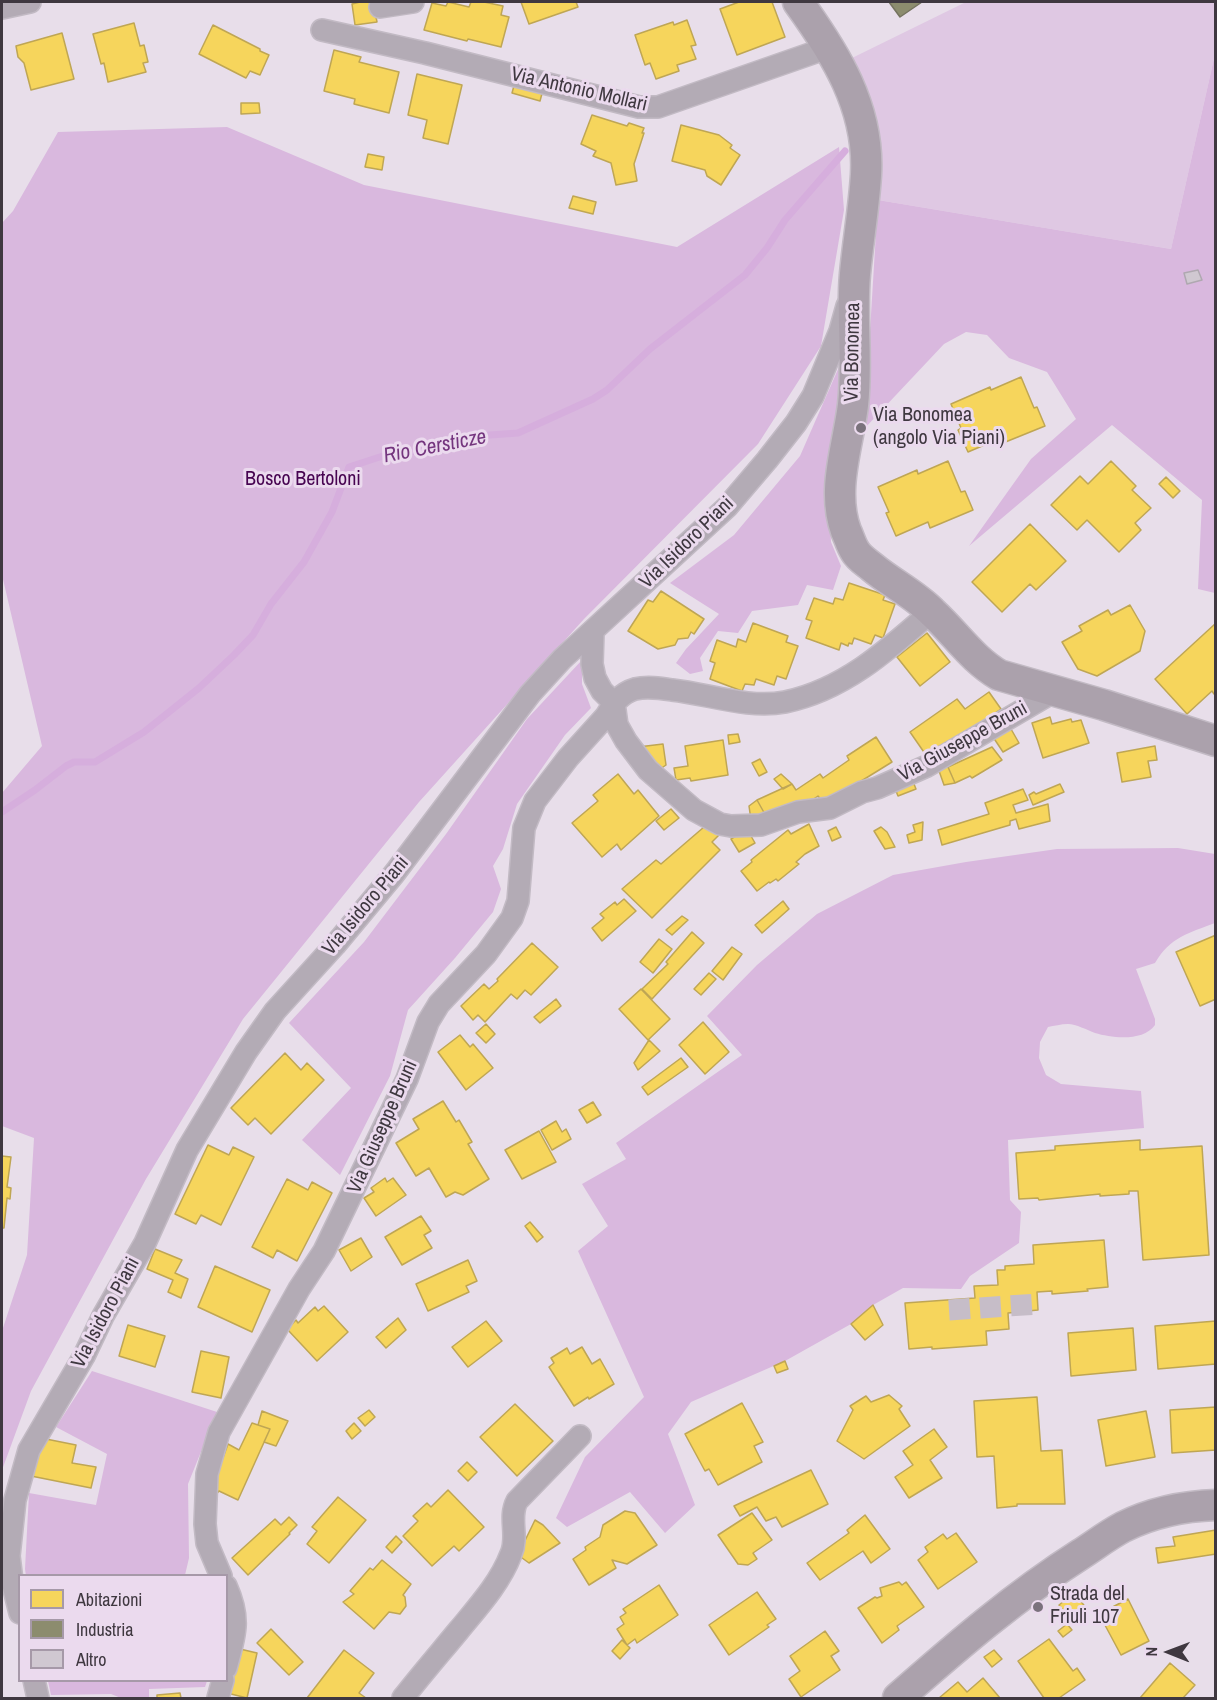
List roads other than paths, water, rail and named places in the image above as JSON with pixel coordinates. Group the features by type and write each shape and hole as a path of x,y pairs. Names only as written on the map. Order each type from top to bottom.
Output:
{"street":[{"path":"2,8 30,2"},
{"path":"380,7 413,2"},
{"name":"Via Bonomea","path":"798,2 830,47 846,77 858,110 864,137 867,172 855,274 855,390 842,469 841,502 845,528 855,551 861,558 932,611 984,666 999,675 1104,705 1215,741"},
{"name":"Via Antonio Mollari","path":"322,30 425,53 639,107 658,107 830,47"},
{"name":"Via Isidoro Piani","path":"18,1605 10,1573 10,1548 15,1500 29,1450 84,1356 103,1316 145,1243 206,1116 251,1044 270,1018 394,874 530,694 562,659 727,507 786,436 807,407 818,385 840,331 855,274"},
{"name":"Via Giuseppe Bruni","path":"221,1574 207,1543 205,1524 207,1474 219,1432 298,1289 324,1251 407,1079 428,1022 439,1004 486,954 512,918 518,902 524,828 535,801 568,758 606,716 619,697 634,689 651,687 765,704 785,702 811,694 858,672 932,611"},
{"name":"Via Giuseppe Bruni","path":"592,632 592,664 595,678 602,691 614,703 617,725 640,760 661,782 694,810 720,824 761,825 798,812 830,808 862,792 877,788 927,766 1055,691"},
{"path":"403,1698 480,1606 500,1577 512,1553 515,1538 512,1511 517,1501 580,1436"},
{"path":"898,1698 1007,1606 1053,1571 1113,1533 1164,1513 1215,1504"},
{"path":"228,1590 237,1617 228,1659"},
{"path":"34,1682 38,1698"},
{"path":"218,1698 222,1682"}],"waterway":[{"name":"Rio Cersticze","path":"2,812 66,766 74,762 95,762 144,732 199,688 234,655 253,635 271,604 304,562 332,512 349,467 392,453 431,450 476,436 518,433 593,399 607,390 650,349 745,275 767,248 785,220 845,151"}],"tunnel":[{"path":"949,1310 1038,1304"}],"place":[{"name":"Via Bonomea (angolo Via Piani)","path":"861,428"},
{"name":"Strada del Friuli 107","path":"1038,1607"}],"park label":[{"name":"Bosco Bertoloni","path":"303,480"}]}
